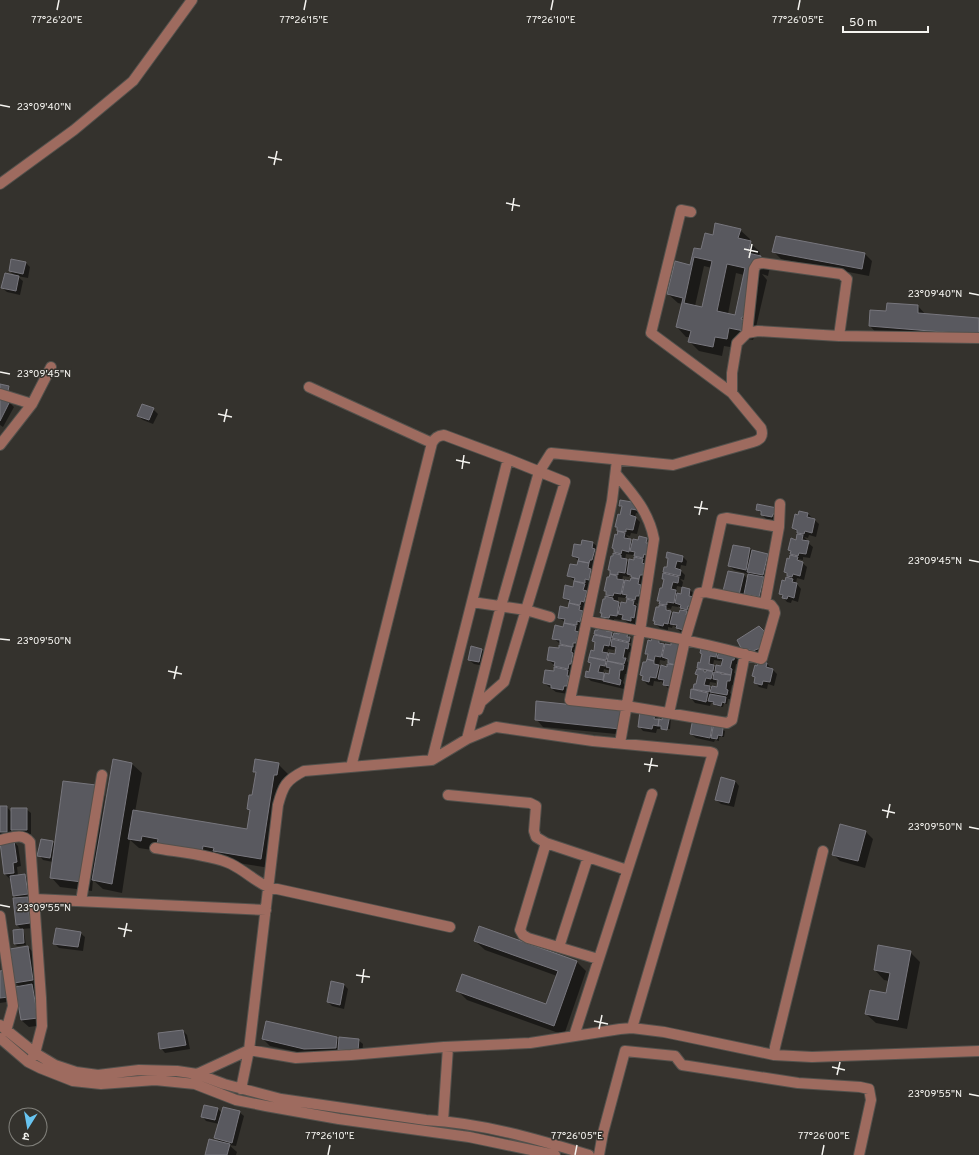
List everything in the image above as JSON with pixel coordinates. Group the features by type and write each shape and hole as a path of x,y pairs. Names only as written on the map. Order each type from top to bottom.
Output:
{"street":[{"path":"0,184 74,130 132,80 192,0"},
{"path":"467,739 501,606 539,472 551,453 673,465 760,440 763,433 761,428 732,393 651,333 682,210 691,212"},
{"path":"747,333 754,269 758,264 762,263 844,275 847,278 839,336"},
{"path":"732,393 732,373 737,343 747,333 758,331 839,336 979,338"},
{"path":"0,445 32,404 51,366"},
{"path":"309,387 432,443"},
{"path":"0,394 32,404"},
{"path":"351,767 432,443 439,435 444,435 565,482 504,682 481,702 467,739"},
{"path":"432,760 508,459"},
{"path":"617,460 612,501 570,700 626,706 727,722 732,720 745,654"},
{"path":"616,474 637,499 646,514 652,528 654,539 640,631 620,743"},
{"path":"766,603 778,527 780,504"},
{"path":"706,592 722,519 727,518 778,527"},
{"path":"587,622 685,640 761,659 775,613 771,605 706,592 698,593 685,640 669,713"},
{"path":"472,602 526,610 550,617"},
{"path":"241,1089 249,1050 278,805 282,789 292,777 304,771 432,760 467,739 496,727 713,753 632,1028"},
{"path":"81,901 102,775"},
{"path":"574,1036 652,794"},
{"path":"448,795 530,803 536,806 534,831 536,836 546,843 627,870"},
{"path":"0,840 22,835 30,842 42,1026 36,1053 28,1062"},
{"path":"546,843 520,930 522,935 598,959"},
{"path":"155,848 219,859 231,864 256,881 268,887 450,927"},
{"path":"774,1055 823,851"},
{"path":"560,947 588,857"},
{"path":"34,899 266,910"},
{"path":"0,916 13,1006 2,1031"},
{"path":"197,1074 249,1050 296,1058 351,1055 448,1047 530,1043 620,1028 664,1032 774,1055 812,1057 979,1051"},
{"path":"2,1031 55,1065 76,1072 98,1075 140,1070 177,1071 197,1074 241,1089 288,1100 426,1120 443,1121 505,1132 589,1155"},
{"path":"2,1031 28,1062 73,1081 101,1084 155,1080 196,1084 236,1100 266,1106 339,1119 469,1136 555,1155"},
{"path":"443,1121 448,1047"},
{"path":"599,1155 603,1132 625,1051 675,1056 682,1065 798,1082 869,1089 870,1100 859,1155"},
{"path":"196,1084 197,1074"},
{"path":"469,1136 470,1126"}],"building":[{"path":"715,223 741,229 738,238 751,241 748,253 761,256 747,318 742,317 741,319 746,320 744,331 729,328 727,339 715,337 713,347 688,342 691,331 676,327 683,298 667,294 675,261 690,265 694,248 701,249 705,233 713,235","holes":["694,257 712,261 702,307 684,303","727,264 745,268 735,315 717,311"]},
{"path":"776,236 865,253 862,269 772,252"},
{"path":"11,259 26,262 23,274 9,271"},
{"path":"5,273 19,276 16,291 1,288"},
{"path":"887,303 918,305 918,313 979,318 979,335 869,326 870,310 886,311"},
{"path":"0,384 9,386 8,391 0,390"},
{"path":"0,396 10,401 0,421"},
{"path":"142,404 154,408 149,420 137,416"},
{"path":"620,500 638,503 637,510 631,509 630,515 636,517 633,530 626,529 626,532 617,531 617,527 615,527 618,514 620,515 622,506 619,506"},
{"path":"757,504 777,508 775,514 773,514 772,517 761,515 761,511 756,510"},
{"path":"799,511 808,513 807,517 815,519 812,533 805,531 804,534 797,533 797,530 792,528 795,514 798,515"},
{"path":"618,531 625,533 624,538 631,539 629,552 622,550 621,554 614,552 614,549 612,548 615,534 617,535"},
{"path":"797,534 803,535 802,540 809,541 806,554 799,553 798,556 790,554 791,551 788,550 791,538 796,540"},
{"path":"639,536 647,538 646,543 649,543 646,555 644,554 643,558 634,556 635,552 630,551 633,539 638,540"},
{"path":"582,540 593,542 592,548 595,549 592,560 590,560 589,563 578,561 579,558 572,556 574,544 581,545"},
{"path":"733,545 750,548 746,570 728,566"},
{"path":"752,550 768,554 763,575 747,572"},
{"path":"667,552 683,556 682,562 677,561 675,568 681,570 680,576 663,572 664,567 667,567"},
{"path":"613,553 621,555 621,558 627,559 625,573 618,572 618,575 610,574 610,570 608,570"},
{"path":"790,555 798,557 797,560 803,562 800,576 793,574 792,577 787,576 787,573 784,572 787,558 789,559"},
{"path":"634,557 643,559 642,563 645,564 643,575 640,575 639,579 631,577 631,575 627,574 629,559 634,560"},
{"path":"578,561 589,563 588,568 591,569 589,580 585,579 585,583 574,581 575,578 567,576 570,564 577,565"},
{"path":"728,571 744,574 739,595 723,591"},
{"path":"663,573 679,577 678,583 673,582 671,589 676,590 674,603 667,602 667,605 659,604 660,601 657,601 664,579 662,579"},
{"path":"610,574 617,576 617,579 624,580 621,594 614,593 613,596 606,595 606,591 604,591 607,577 609,577"},
{"path":"748,574 764,577 759,597 744,594"},
{"path":"786,577 793,579 792,582 797,583 794,598 788,596 787,599 782,598 783,595 779,594 782,580 785,581"},
{"path":"631,578 639,579 638,584 641,585 639,596 636,596 635,600 626,598 627,595 622,594 625,580 630,581"},
{"path":"574,581 585,584 583,590 587,591 584,602 581,601 580,605 569,603 570,600 563,598 565,585 573,587"},
{"path":"682,587 690,589 689,596 694,597 692,607 688,606 687,610 680,608 681,605 675,603 677,593 681,594"},
{"path":"605,596 613,598 613,600 619,602 617,616 610,615 609,618 601,617 602,613 600,613"},
{"path":"627,599 634,601 633,605 636,606 634,618 631,617 631,621 622,619 623,615 618,614 621,602 626,603"},
{"path":"569,603 580,606 579,610 583,611 580,622 577,621 577,625 564,623 565,619 558,618 560,606 568,608"},
{"path":"659,605 666,606 666,610 671,611 668,624 664,623 663,626 654,624 655,621 653,621 656,607 659,607"},
{"path":"680,610 687,611 686,615 689,616 684,630 676,628 677,625 670,624 673,612 679,613"},
{"path":"564,623 576,626 575,631 579,632 576,643 573,643 573,647 560,644 560,640 552,639 555,625 563,627"},
{"path":"599,626 607,628 606,631 612,632 611,638 594,634 595,630 598,630"},
{"path":"759,626 764,631 760,648 753,651 741,648 737,640"},
{"path":"620,630 628,632 627,637 630,637 629,642 612,638 614,633 619,634"},
{"path":"594,635 611,638 609,646 604,645 602,652 608,653 606,660 589,657 591,650 594,651 595,642 592,641"},
{"path":"652,638 659,640 659,643 664,644 661,657 655,656 654,661 647,659 648,654 645,654 648,640 651,641"},
{"path":"612,639 629,643 628,649 625,648 623,658 626,658 624,664 607,661 609,653 615,654 616,647 611,646"},
{"path":"671,642 680,644 676,665 668,663 668,659 662,657 665,644 671,645"},
{"path":"559,645 572,647 571,652 573,653 571,664 569,664 568,669 554,666 555,662 547,660 549,647 559,648"},
{"path":"471,646 482,649 479,662 468,660"},
{"path":"701,648 708,649 708,651 710,651 710,649 717,651 716,657 710,656 709,664 714,665 713,671 697,668 702,654 700,653"},
{"path":"719,651 735,654 730,668 732,669 731,675 715,671 716,665 721,666 723,659 717,658"},
{"path":"589,657 606,661 605,666 600,665 598,672 604,673 603,680 585,677 586,671 589,672 591,663 588,662"},
{"path":"647,659 654,661 654,664 659,665 656,678 650,677 649,682 642,680 643,676 640,675 643,662 646,662"},
{"path":"607,661 624,665 623,670 620,670 620,685 603,681 605,673 609,674 610,668 606,667"},
{"path":"758,661 767,663 766,667 773,669 770,682 763,681 762,685 754,683 755,677 752,676 755,665 757,666"},
{"path":"667,664 676,665 671,686 663,685 664,680 658,679 661,665 667,667"},
{"path":"554,667 568,670 567,676 569,676 567,686 564,686 563,690 551,688 551,685 543,683 545,670 554,671"},
{"path":"697,669 704,670 704,672 706,672 706,670 713,672 711,679 706,678 704,685 710,686 709,692 693,689 698,675 695,674"},
{"path":"714,672 731,675 730,681 727,681 727,695 710,692 712,686 717,687 718,680 713,679"},
{"path":"691,689 708,693 706,702 690,698"},
{"path":"710,694 726,697 725,703 722,702 721,706 713,704 714,702 708,701"},
{"path":"536,701 622,710 620,729 535,720"},
{"path":"640,711 655,713 654,719 659,719 658,726 653,725 652,729 638,727"},
{"path":"663,714 670,715 667,730 661,729 661,726 658,726 659,719 662,720"},
{"path":"693,718 713,722 710,738 690,734"},
{"path":"714,722 720,723 719,727 723,728 722,736 718,735 717,739 711,738"},
{"path":"113,759 132,763 112,884 92,880"},
{"path":"255,759 279,763 277,775 274,775 261,859 213,851 214,848 203,846 202,852 157,845 158,839 142,836 141,841 128,839 133,810 247,829 250,810 247,809 249,795 252,795 256,772 253,772"},
{"path":"721,777 735,781 729,803 715,800"},
{"path":"63,781 96,785 82,882 50,878"},
{"path":"0,806 7,806 7,832 0,832"},
{"path":"11,808 27,808 27,830 11,830"},
{"path":"840,824 866,831 858,861 832,855"},
{"path":"41,839 53,841 50,858 37,856"},
{"path":"14,841 17,862 13,863 14,873 4,874 0,842"},
{"path":"25,874 28,894 13,896 10,876"},
{"path":"28,897 30,923 16,925 13,898"},
{"path":"479,926 577,961 554,1026 456,991 462,974 546,1004 558,971 474,941"},
{"path":"56,928 81,932 78,947 53,944"},
{"path":"23,929 24,943 14,944 13,930"},
{"path":"878,945 911,951 898,1020 865,1014 870,990 886,993 890,973 874,970"},
{"path":"28,946 33,980 14,983 10,949"},
{"path":"5,970 9,997 0,998 0,971"},
{"path":"331,981 344,984 340,1005 327,1002"},
{"path":"32,984 38,1018 21,1020 15,987"},
{"path":"266,1021 337,1037 336,1048 304,1049 262,1039"},
{"path":"183,1030 186,1045 160,1049 158,1033"},
{"path":"339,1037 359,1039 358,1051 338,1050"},
{"path":"204,1105 218,1108 215,1120 201,1117"},
{"path":"223,1107 240,1111 232,1143 214,1138"},
{"path":"209,1139 230,1144 227,1155 205,1155"}]}
